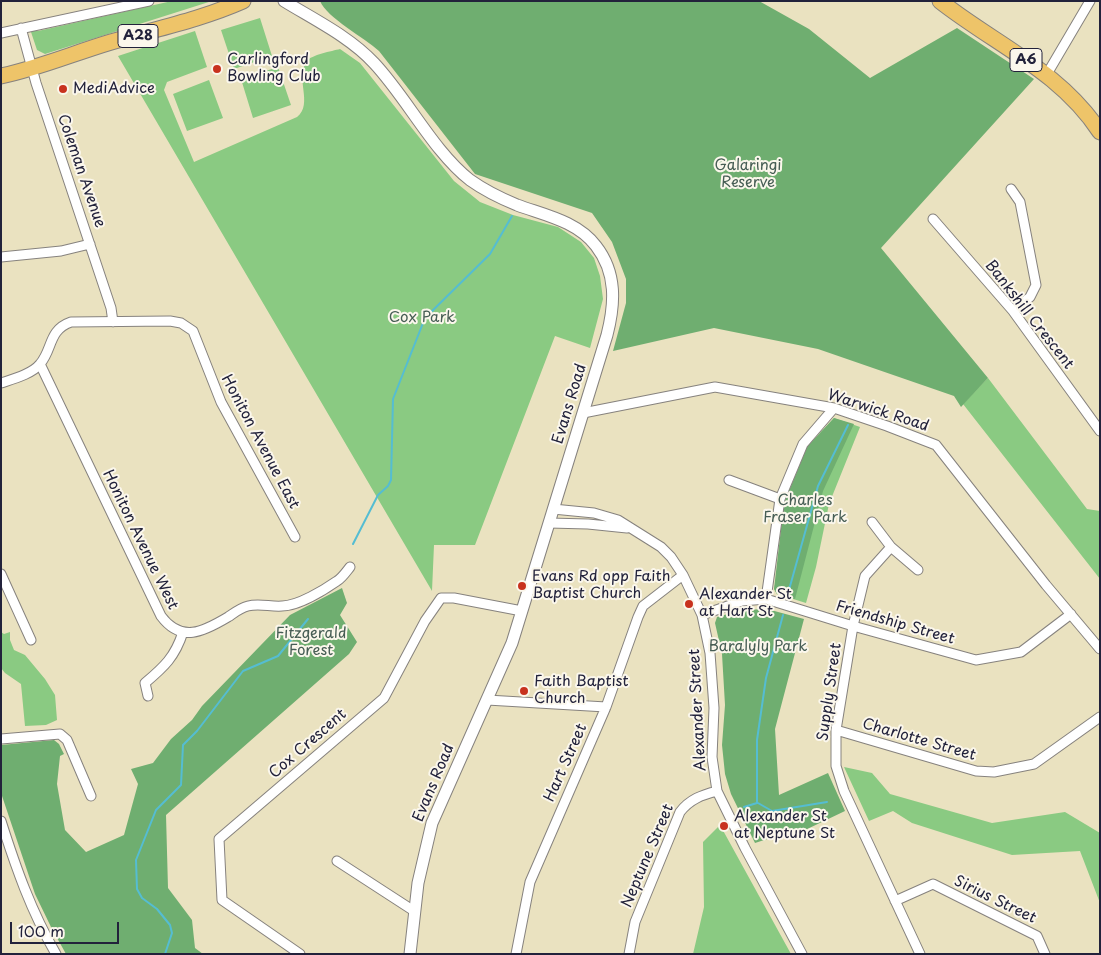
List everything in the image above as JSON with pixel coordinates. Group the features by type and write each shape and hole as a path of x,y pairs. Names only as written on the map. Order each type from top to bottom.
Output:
{"highway":[{"name":"A28","path":"1,76 112,42 181,24 243,1"},
{"name":"A6","path":"940,1 1047,74 1076,101 1100,132"}],"street":[{"path":"1,32 149,1"},
{"name":"Evans Road","path":"284,1 365,54 382,73 445,155 467,177 497,196 569,224 588,237 608,266 613,288 614,302 607,335 512,643 432,822 422,861 414,911 410,954"},
{"path":"1047,74 1090,1"},
{"name":"Coleman Avenue","path":"21,28 32,68 111,308 113,322"},
{"path":"1010,188 1020,202 1036,285 1030,297 1013,311"},
{"name":"Bankshill Crescent","path":"933,220 1013,311 1100,430"},
{"path":"1,256 61,252 90,244"},
{"name":"Honiton Avenue East","path":"40,364 54,334 62,326 76,321 176,322 186,325 193,331 221,402 295,537"},
{"path":"1,383 28,372 40,364"},
{"name":"Honiton Avenue West","path":"40,364 161,616 168,625 183,632"},
{"name":"Warwick Road","path":"583,413 715,387 834,408 936,445 1100,649"},
{"path":"766,599 780,499 803,444 834,408"},
{"path":"729,480 780,499"},
{"name":"Alexander Street","path":"553,508 594,513 618,520 661,547 671,557 683,575 702,615 710,653 714,708 712,757 717,791 745,848 802,954"},
{"path":"872,522 891,547 918,570"},
{"name":"Alexander Street","path":"549,523 604,525 635,530"},
{"name":"Supply Street","path":"891,547 865,576 853,626 836,730 836,766 844,791 920,954"},
{"path":"148,696 145,683 169,662 183,632 190,633 206,628 247,606 280,606 297,603 338,581 350,567"},
{"path":"1,574 31,640"},
{"name":"Hart Street","path":"516,954 530,882 606,707 643,606 683,575"},
{"name":"Cox Crescent","path":"300,954 222,900 219,839 384,698 425,621 441,598 454,598 522,611"},
{"name":"Friendship Street","path":"702,615 742,601 766,599 853,626 976,660 1021,652 1071,614"},
{"path":"487,700 606,707"},
{"name":"Charlotte Street","path":"836,730 976,771 994,772 1034,764 1100,717"},
{"path":"1,739 60,734 67,740 91,796"},
{"name":"Neptune Street","path":"629,954 635,922 680,812 686,803 717,791"},
{"path":"1,821 22,886 56,954"},
{"path":"337,861 414,911"},
{"name":"Sirius Street","path":"895,900 933,884 1037,936 1045,954"}],"green space":[{"path":"172,1 212,1 45,54 37,50 30,29 38,31"},
{"name":"Galaringi Reserve","path":"320,1 759,1 809,29 870,78 957,28 1034,79 881,248 988,378 961,407 954,396 818,349 714,328 613,351 626,303 626,279 612,242 592,213 475,174 379,51 338,21"},
{"path":"260,18 272,56 234,69 221,30"},
{"name":"Cox Park","path":"195,31 207,67 167,82 164,90 194,162 297,117 302,112 304,105 302,75 307,61 317,55 340,49 360,63 454,181 480,202 513,215 558,227 581,242 594,258 600,276 603,299 590,348 555,336 475,545 434,545 432,591 118,56"},
{"path":"278,67 291,105 253,118 241,79"},
{"path":"209,80 223,118 187,131 173,94"},
{"path":"988,378 1087,509 1100,511 1100,579 963,404"},
{"name":"Charles Fraser Park","path":"834,418 860,427 829,504 816,567 806,603 777,594 774,589 807,447"},
{"name":"Charles Fraser Park","path":"834,418 854,424 823,491 795,599 777,594 774,589 784,503 807,447"},
{"name":"Fitzgerald Forest","path":"342,588 347,603 340,615 357,642 349,654 166,815 168,888 192,920 195,948 203,954 66,954 35,894 1,793 1,745 54,740 59,744 64,754 60,756 57,784 65,830 86,852 124,835 138,784 131,769 153,763 171,739 192,720 202,706 290,615"},
{"name":"Baralyly Park","path":"767,609 804,619 775,729 779,795 828,773 845,811 803,831 801,828 755,843 731,794 725,774 722,745 725,705 722,654 715,623 717,617 742,610"},
{"path":"1,632 4,634 10,632 10,640 14,650 25,655 45,679 55,695 57,720 46,725 25,726 21,684 1,668"},
{"path":"844,767 872,773 890,794 992,823 1065,812 1100,833 1100,903 1080,851 1012,855 912,823 893,811 869,821"},
{"path":"720,825 791,954 693,954 704,907 703,842"}],"waterway":[{"path":"353,544 378,495 388,486 391,480 393,399 425,318 490,254 512,216"},
{"path":"787,597 818,486 848,425"},
{"path":"744,807 757,803 757,740 766,678 783,615"},
{"path":"165,954 172,933 170,925 157,909 142,898 137,889 136,860 156,810 181,785 183,745 197,731 243,671 278,656 308,619"},
{"path":"758,803 772,811 827,802"}],"place":[{"name":"Carlingford Bowling Club","path":"217,69"},
{"name":"MediAdvice","path":"63,89"},
{"name":"Evans Rd opp Faith Baptist Church","path":"522,586"},
{"name":"Alexander St at Hart St","path":"689,604"},
{"name":"Faith Baptist Church","path":"524,691"},
{"name":"Alexander St at Neptune St","path":"724,826"}]}
